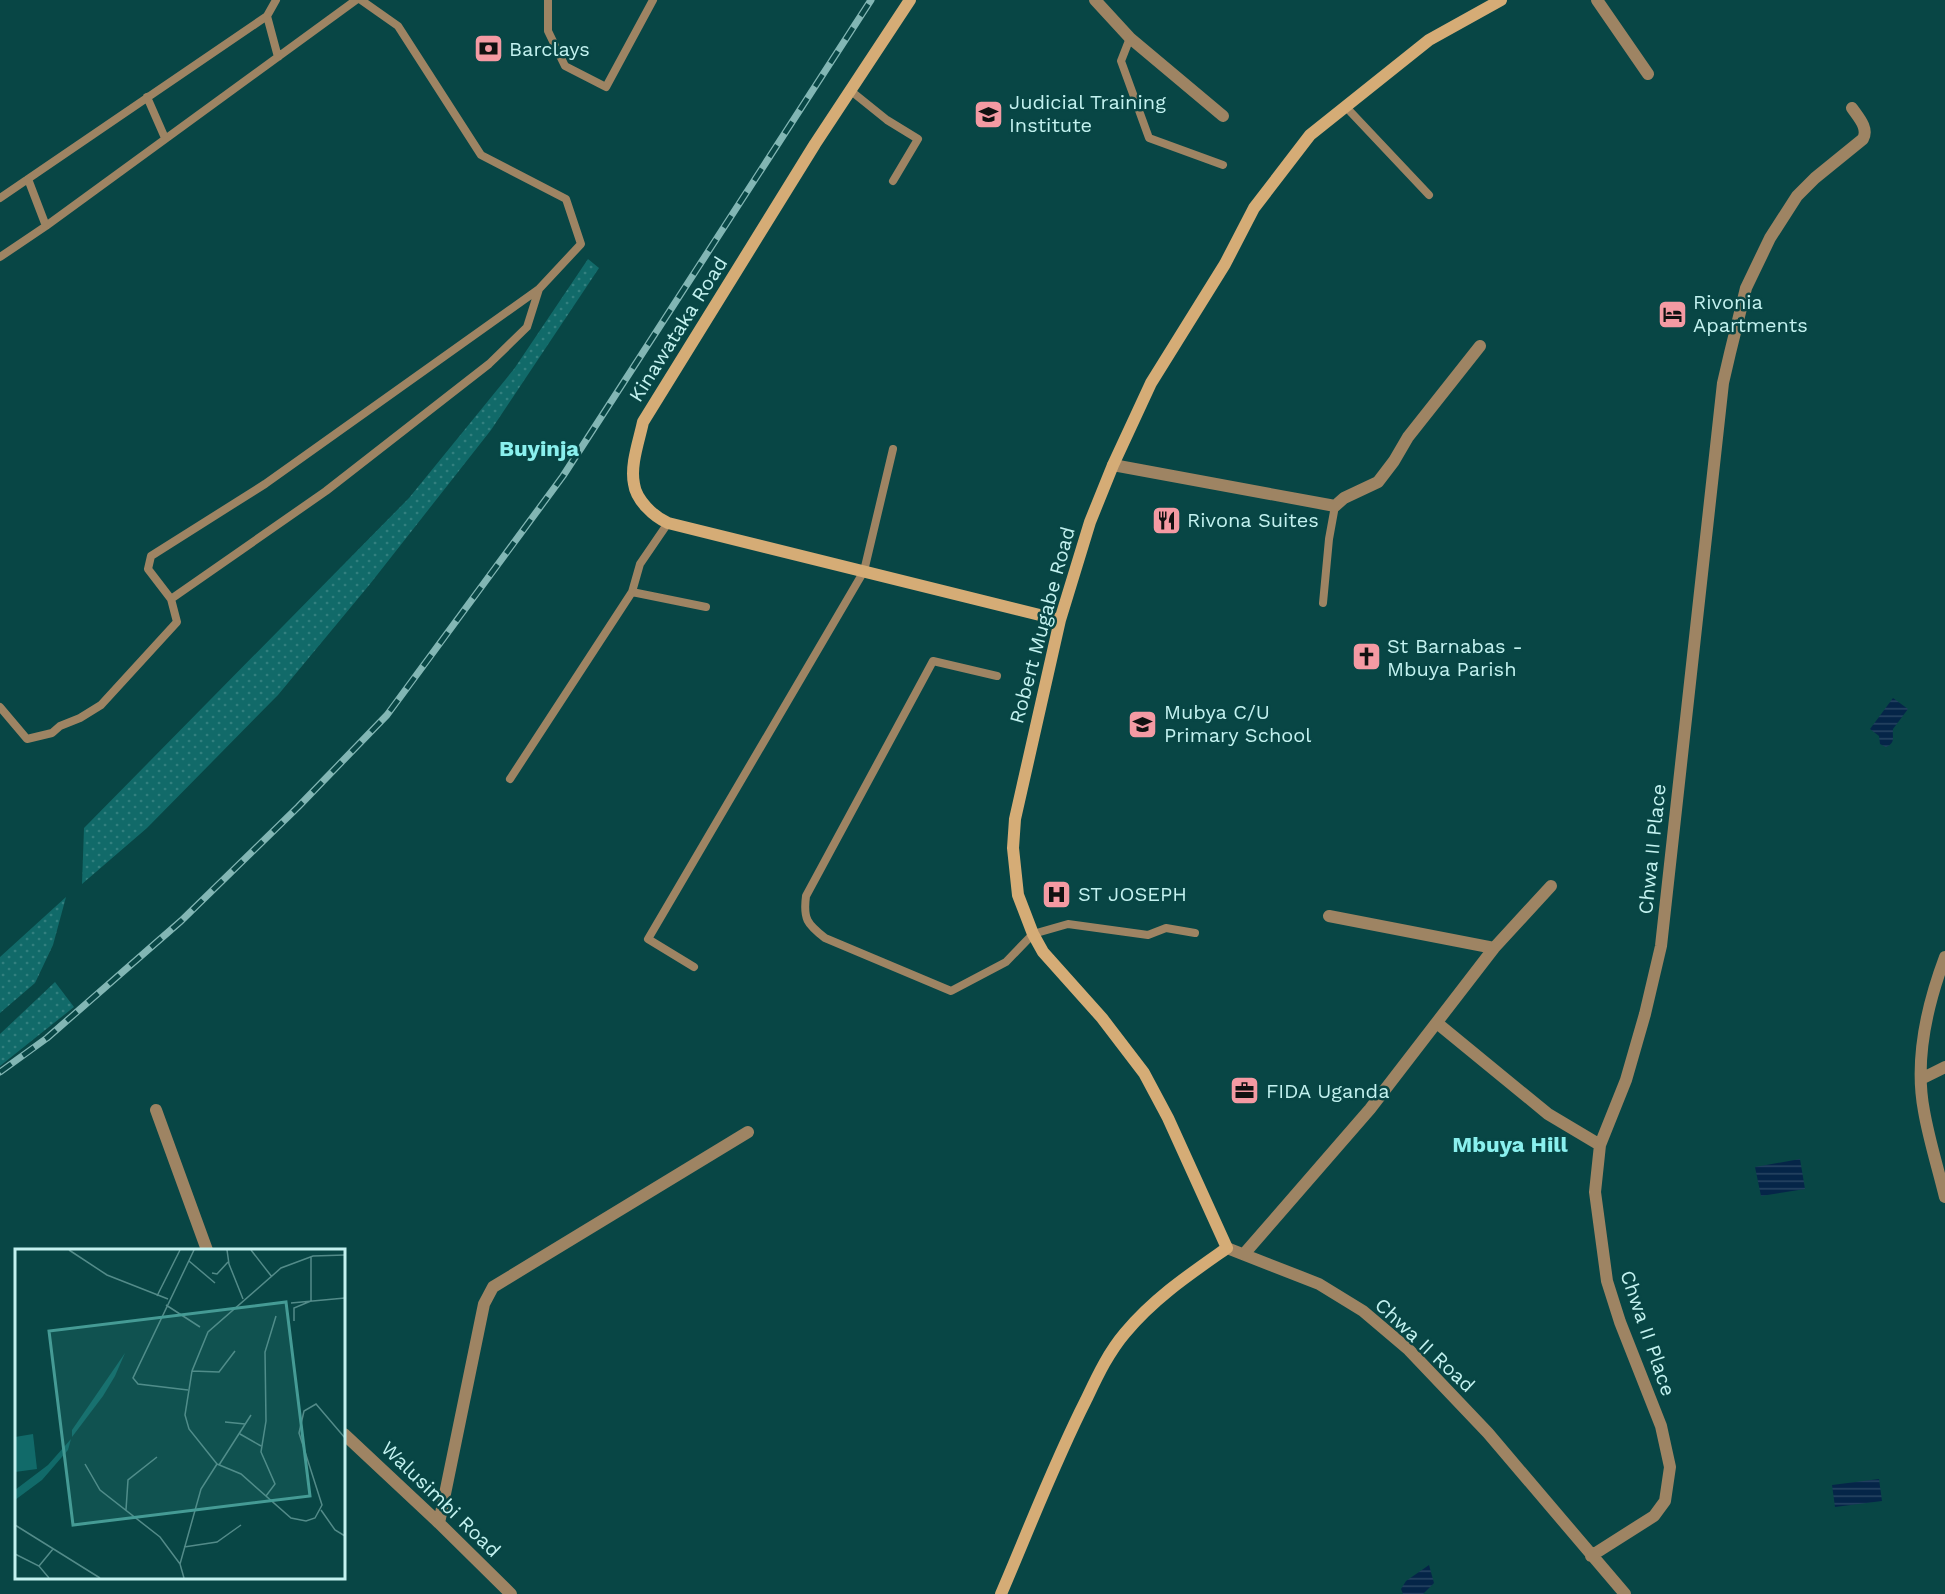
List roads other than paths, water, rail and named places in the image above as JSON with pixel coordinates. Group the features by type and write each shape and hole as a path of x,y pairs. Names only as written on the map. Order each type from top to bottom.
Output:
{"street":[{"name":"Kinawataka Road","path":"910,0 815,144 643,422 635,464 634,485 643,503 659,519 668,522 1060,620"},
{"path":"1095,0 1130,38 1223,116"},
{"name":"Robert Mugabe Road","path":"1227,1248 1168,1118 1143,1073 1102,1018 1043,952 1033,934 1018,895 1013,848 1015,819 1060,620 1090,522 1113,465 1151,384 1225,264 1254,208 1310,135 1429,40 1501,0"},
{"path":"1597,0 1648,75"},
{"name":"Chwa II Place","path":"1591,1556 1654,1516 1665,1501 1670,1467 1661,1426 1606,1281 1595,1192 1600,1145 1626,1080 1661,946 1723,383 1746,288 1770,238 1797,196 1866,134 1852,108"},
{"path":"1113,465 1335,506 1350,495 1378,482 1408,437 1480,346"},
{"path":"1244,1254 1370,1109 1494,948 1551,886"},
{"path":"1329,916 1494,948"},
{"path":"1945,957 1932,992 1923,1034 1921,1079 1924,1110 1945,1197"},
{"path":"1437,1023 1548,1114 1600,1145"},
{"path":"1921,1079 1945,1067"},
{"path":"156,1110 206,1249"},
{"path":"440,1523 484,1304 493,1287 748,1132"},
{"path":"1001,1594 1071,1431 1105,1362 1124,1334 1169,1288 1227,1248"},
{"name":"Chwa II Road","path":"1227,1248 1319,1284 1363,1311 1393,1337 1488,1433 1625,1594"},
{"name":"Walusimbi Road","path":"345,1435 440,1523 511,1594"}],"lane":[{"path":"0,198 267,16 276,0"},
{"path":"0,257 356,0"},
{"path":"0,707 27,740 52,733 60,726 80,718 101,705 177,622 171,599 148,568 151,556 265,484 539,289 580,244 566,199 481,155 398,26 361,0"},
{"path":"548,0 548,31 565,66 606,87 652,0"},
{"path":"267,16 278,57"},
{"path":"1130,38 1121,61 1149,138 1223,165"},
{"path":"851,91 887,120 918,140 893,181"},
{"path":"147,97 165,138"},
{"path":"1345,106 1429,195"},
{"path":"28,179 46,226"},
{"path":"171,599 326,491 489,364 527,327 539,289"},
{"path":"694,967 648,939 864,571 893,449"},
{"path":"1323,603 1329,539 1335,506"},
{"path":"510,779 632,592 640,564 668,522"},
{"path":"632,592 706,607"},
{"path":"998,676 933,661 806,896 804,911 809,926 825,938 951,991 1006,962 1033,934 1068,924 1148,935 1166,928 1195,933"}],"railway":[{"path":"0,1072 47,1038 181,921 298,807 387,715 563,476 871,0"}],"place":[{"name":"Barclays","path":"488,49"},
{"name":"Judicial Training Institute","path":"988,114"},
{"name":"Rivonia Apartments","path":"1672,314"},
{"name":"Rivona Suites","path":"1166,520"},
{"name":"St Barnabas - Mbuya Parish","path":"1366,657"},
{"name":"Mubya C/U Primary School","path":"1143,724"},
{"name":"ST JOSEPH","path":"1057,894"},
{"name":"FIDA Uganda","path":"1245,1091"}],"district":[{"name":"Buyinja","path":"539,448"},
{"name":"Mbuya Hill","path":"1510,1144"}]}
